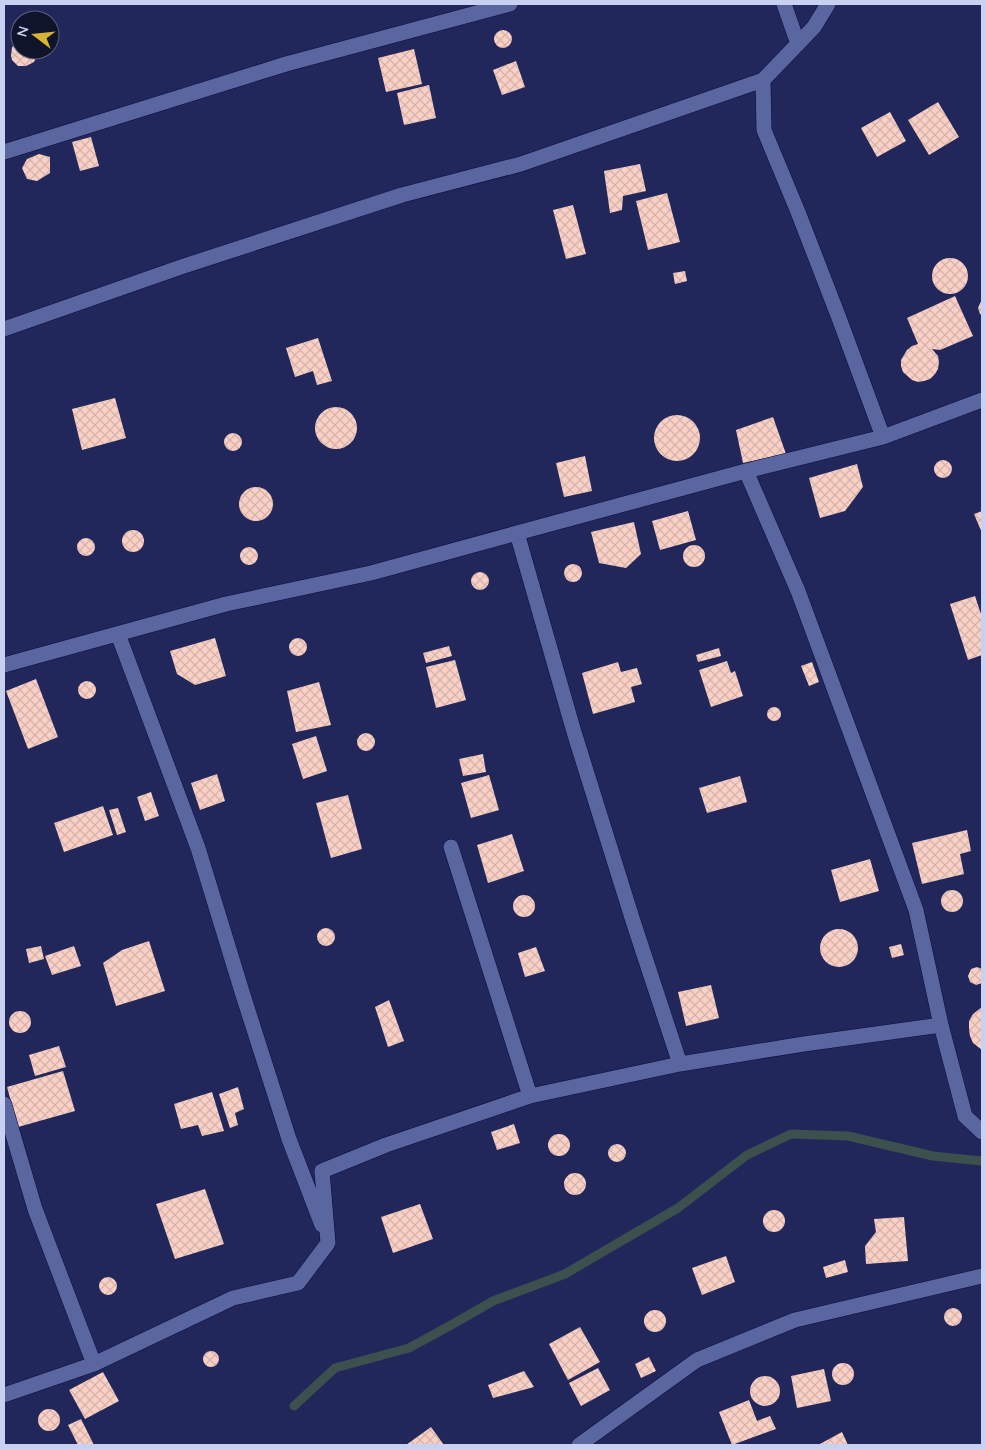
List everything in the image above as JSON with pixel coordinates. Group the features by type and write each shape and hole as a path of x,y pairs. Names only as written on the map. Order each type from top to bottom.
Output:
{"street":[{"path":"4,152 286,64 510,4"},
{"path":"784,4 798,44"},
{"path":"4,329 402,195 521,164 764,80 814,26 828,4"},
{"path":"764,80 764,130 840,318 883,437"},
{"path":"4,665 226,604 371,573 746,470 883,437 982,400"},
{"path":"746,470 798,591 916,910 941,1025 965,1116 982,1132"},
{"path":"517,533 574,732 680,1064"},
{"path":"118,634 198,848 286,1130 328,1243"},
{"path":"451,847 530,1096"},
{"path":"4,1395 94,1364 234,1298 298,1283 328,1243 322,1171 386,1145 530,1096 680,1064 941,1025"},
{"path":"4,1104 35,1209 94,1364"},
{"path":"579,1445 697,1360 796,1320 982,1276"}],"building":[{"path":"503,30 509,33 512,39 509,45 503,48 497,45 494,39 497,33"},
{"path":"414,49 422,84 386,92 378,58"},
{"path":"12,60 35,60 26,66 18,66"},
{"path":"516,61 525,87 502,95 493,70"},
{"path":"429,85 436,118 404,125 397,93"},
{"path":"938,102 959,137 929,155 908,120"},
{"path":"890,112 906,141 877,157 861,128"},
{"path":"91,137 99,166 80,171 72,142"},
{"path":"39,154 50,157 50,173 37,181 27,179 22,168 27,159"},
{"path":"640,164 646,191 623,196 622,210 610,213 604,171"},
{"path":"667,193 680,242 648,250 636,201"},
{"path":"573,205 586,254 566,259 553,210"},
{"path":"950,258 957,259 963,263 967,269 967,283 963,289 957,293 950,294 943,293 937,289 933,283 932,276 933,269 937,263 943,259"},
{"path":"685,271 687,281 675,284 673,273"},
{"path":"955,296 973,336 940,350 932,349 938,356 939,362 935,374 930,379 924,381 912,380 903,372 901,366 901,360 907,350 918,344 907,318"},
{"path":"982,299 982,315 978,308"},
{"path":"318,338 332,381 317,385 313,371 295,377 286,348"},
{"path":"115,398 126,438 82,450 72,409"},
{"path":"340,407 348,410 354,416 357,428 354,440 348,446 332,449 324,446 318,440 315,424 318,416 324,410"},
{"path":"682,415 686,416 696,425 699,429 699,447 690,457 682,461 672,461 664,457 655,447 654,433 658,425 668,416"},
{"path":"773,417 786,454 743,463 736,430"},
{"path":"233,433 239,436 242,442 239,448 233,451 227,448 224,442 227,436"},
{"path":"585,456 592,491 564,497 556,463"},
{"path":"943,460 949,463 952,469 949,475 943,478 937,475 934,469 937,463"},
{"path":"857,464 863,487 845,511 820,518 809,478"},
{"path":"256,487 263,488 268,492 272,497 272,511 268,516 263,520 256,521 249,520 244,516 240,511 239,504 240,497 244,492 249,488"},
{"path":"688,511 696,540 660,550 652,521"},
{"path":"982,511 982,533 974,514"},
{"path":"634,522 641,554 626,568 599,563 591,532"},
{"path":"133,530 141,533 144,541 141,549 133,552 125,549 122,541 125,533"},
{"path":"86,538 92,541 95,547 92,553 86,556 80,553 77,547 80,541"},
{"path":"694,545 702,548 705,556 702,564 694,567 686,564 683,556 686,548"},
{"path":"249,547 255,550 258,556 255,562 249,565 243,562 240,556 243,550"},
{"path":"573,564 579,567 582,573 579,579 573,582 567,579 564,573 567,567"},
{"path":"480,572 486,575 489,581 486,587 480,590 474,587 471,581 474,575"},
{"path":"975,596 982,617 982,655 968,660 950,604"},
{"path":"215,638 226,676 195,685 177,674 170,651"},
{"path":"298,638 304,641 307,647 304,653 298,656 292,653 289,647 292,641"},
{"path":"449,646 452,656 426,663 423,653"},
{"path":"719,648 721,656 698,662 696,655"},
{"path":"455,660 466,700 436,708 426,667"},
{"path":"727,661 731,673 735,671 743,696 711,707 699,670"},
{"path":"618,662 621,672 637,668 642,684 631,687 635,702 593,714 582,673"},
{"path":"812,662 819,682 809,686 801,666"},
{"path":"36,679 58,737 28,749 6,691"},
{"path":"87,681 93,684 96,690 93,696 87,699 81,696 78,690 81,684"},
{"path":"319,682 331,725 296,732 287,691"},
{"path":"774,707 779,709 781,714 779,719 774,721 769,719 767,714 769,709"},
{"path":"366,733 372,736 375,742 372,748 366,751 360,748 357,742 360,736"},
{"path":"316,736 327,771 303,779 292,744"},
{"path":"483,754 486,772 463,776 459,759"},
{"path":"217,774 225,801 200,810 191,783"},
{"path":"489,775 499,810 471,818 461,783"},
{"path":"740,776 747,802 707,813 699,788"},
{"path":"151,792 159,816 145,821 137,797"},
{"path":"348,795 362,849 331,858 316,803"},
{"path":"103,806 113,835 64,852 54,823"},
{"path":"118,808 126,832 117,835 109,810"},
{"path":"967,830 971,851 960,854 964,874 922,884 912,843"},
{"path":"512,834 524,871 488,883 477,845"},
{"path":"870,859 879,891 840,902 831,870"},
{"path":"952,890 960,893 963,901 960,909 952,912 944,909 941,901 944,893"},
{"path":"524,895 532,898 535,906 532,914 524,917 516,914 513,906 516,898"},
{"path":"326,928 332,931 335,937 332,943 326,946 320,943 317,937 320,931"},
{"path":"839,929 853,934 858,948 853,962 839,967 825,962 820,948 825,934"},
{"path":"149,941 165,991 116,1006 103,963 122,950"},
{"path":"901,944 904,955 892,958 889,947"},
{"path":"41,946 44,959 29,963 26,949"},
{"path":"74,946 81,966 52,975 45,956"},
{"path":"536,947 545,971 525,977 518,953"},
{"path":"977,967 982,969 982,983 976,985 970,982 968,976 971,969"},
{"path":"711,985 719,1018 686,1026 678,992"},
{"path":"389,1000 404,1041 388,1047 375,1007"},
{"path":"982,1007 982,1050 973,1043 970,1036 969,1021 973,1014"},
{"path":"20,1011 28,1014 31,1022 28,1030 20,1033 12,1030 9,1022 12,1014"},
{"path":"59,1046 66,1067 35,1076 29,1055"},
{"path":"63,1071 75,1111 18,1127 7,1087"},
{"path":"238,1087 244,1109 235,1113 238,1125 230,1128 219,1094"},
{"path":"212,1092 224,1131 202,1136 198,1125 181,1129 174,1104"},
{"path":"514,1124 520,1143 497,1150 491,1132"},
{"path":"559,1134 567,1137 570,1145 567,1153 559,1156 551,1153 548,1145 551,1137"},
{"path":"617,1144 623,1147 626,1153 623,1159 617,1162 611,1159 608,1153 611,1147"},
{"path":"575,1173 583,1176 586,1184 583,1192 575,1195 567,1192 564,1184 567,1176"},
{"path":"205,1189 224,1244 175,1259 156,1204"},
{"path":"420,1204 433,1239 393,1253 381,1217"},
{"path":"774,1210 782,1213 785,1221 782,1229 774,1232 766,1229 763,1221 766,1213"},
{"path":"904,1217 908,1261 866,1264 865,1246 876,1232 874,1219"},
{"path":"726,1256 735,1282 702,1295 692,1268"},
{"path":"845,1260 848,1272 826,1278 823,1267"},
{"path":"108,1277 114,1280 117,1286 114,1292 108,1295 102,1292 99,1286 102,1280"},
{"path":"953,1308 959,1311 962,1317 959,1323 953,1326 947,1323 944,1317 947,1311"},
{"path":"655,1310 663,1313 666,1321 663,1329 655,1332 647,1329 644,1321 647,1313"},
{"path":"580,1327 600,1362 568,1380 549,1344"},
{"path":"208,1351 214,1351 219,1356 217,1365 208,1367 203,1362 203,1356"},
{"path":"649,1357 656,1371 641,1378 635,1364"},
{"path":"843,1363 851,1366 854,1374 851,1382 843,1385 835,1382 832,1374 835,1366"},
{"path":"598,1368 610,1390 581,1406 569,1383"},
{"path":"824,1369 831,1401 797,1408 791,1376"},
{"path":"524,1371 534,1387 493,1398 488,1385"},
{"path":"103,1372 119,1401 85,1419 69,1390"},
{"path":"765,1376 776,1380 780,1391 776,1402 765,1406 754,1402 750,1391 754,1380"},
{"path":"749,1400 757,1421 770,1416 776,1429 732,1445 719,1412"},
{"path":"49,1409 57,1412 60,1420 57,1428 49,1431 41,1428 38,1420 41,1412"},
{"path":"81,1419 94,1445 78,1445 68,1425"},
{"path":"431,1427 444,1445 406,1445"},
{"path":"842,1432 848,1445 818,1445"}],"waterway":[{"path":"294,1406 335,1368 409,1348 493,1301 565,1274 678,1208 747,1155 791,1134 848,1136 933,1156 982,1161"}]}
